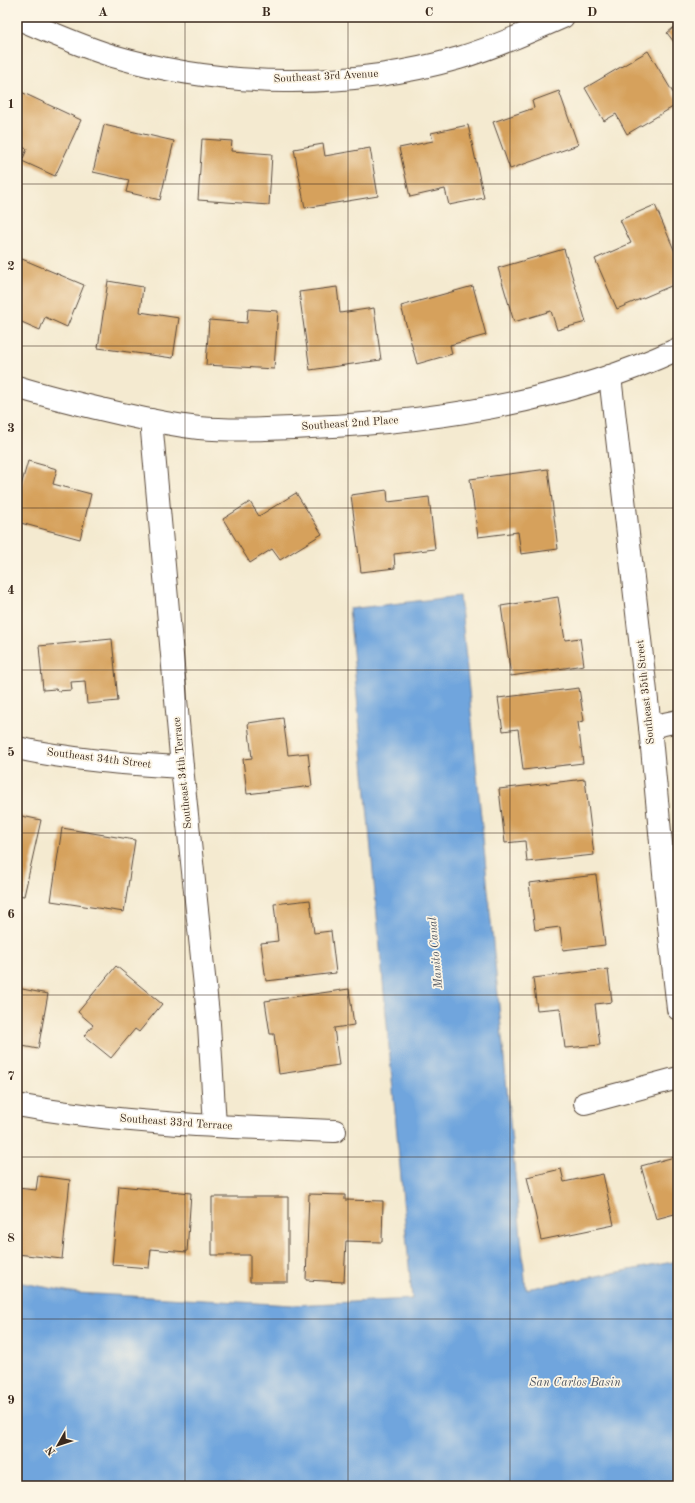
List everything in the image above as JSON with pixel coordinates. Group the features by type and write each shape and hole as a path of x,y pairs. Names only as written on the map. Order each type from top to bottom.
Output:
{"street":[{"name":"Southeast 3rd Avenue","path":"17,18 87,48 114,56 183,72 218,77 289,81 360,78 403,71 459,58 520,37 563,17"},
{"name":"Southeast 2nd Place","path":"17,387 63,401 151,420 199,428 276,429 353,426 429,417 505,404 580,386 610,376 678,349"},
{"name":"Southeast 35th Street","path":"610,376 650,727 678,1009"},
{"name":"Southeast 34th Terrace","path":"151,420 182,767 209,1024 215,1126"},
{"path":"650,727 678,721"},
{"name":"Southeast 34th Street","path":"17,748 87,760 182,767"},
{"path":"585,1103 678,1078"},
{"name":"Southeast 33rd Terrace","path":"17,1105 140,1121 335,1131"}],"water":[{"name":"San Carlos Basin","path":"460,596 526,1289 678,1261 678,1486 17,1486 17,1282 77,1293 293,1305 412,1299 349,609"}],"building":[{"path":"678,24 678,47 667,33"},
{"path":"648,51 678,101 678,104 627,134 616,114 604,121 585,88"},
{"path":"17,90 81,120 55,176 22,161 27,149 17,145"},
{"path":"559,91 578,145 510,169 493,122 534,108 532,101"},
{"path":"104,125 174,141 160,200 126,192 129,180 93,172"},
{"path":"468,125 484,198 449,205 445,189 410,197 399,148 433,141 431,133"},
{"path":"202,139 232,141 231,151 272,154 269,205 198,200"},
{"path":"323,144 325,156 370,148 378,196 305,208 294,149"},
{"path":"655,205 678,259 678,283 617,309 595,259 631,243 620,220"},
{"path":"564,249 586,322 557,330 551,311 514,322 498,268"},
{"path":"22,259 84,285 67,327 45,317 40,330 17,320 17,271"},
{"path":"108,281 143,287 140,312 179,318 173,358 98,348"},
{"path":"473,286 486,335 450,345 452,354 417,364 401,306"},
{"path":"337,287 340,313 374,308 381,360 310,370 299,292"},
{"path":"248,309 278,311 274,369 206,365 209,320 247,323"},
{"path":"28,461 57,469 53,484 91,494 80,539 17,522 17,500"},
{"path":"548,469 558,549 521,554 518,532 478,537 470,479"},
{"path":"387,490 388,502 429,497 435,549 394,554 395,568 361,572 351,495"},
{"path":"296,493 322,534 280,560 272,549 250,563 223,519 250,502 259,516"},
{"path":"558,597 565,640 580,638 584,665 511,676 501,606"},
{"path":"112,639 118,701 87,704 85,681 71,682 72,690 43,690 39,646"},
{"path":"579,688 584,721 578,722 583,763 523,770 518,729 503,731 498,698"},
{"path":"283,718 288,755 308,753 312,786 247,794 243,759 252,758 248,723"},
{"path":"585,779 594,855 527,862 525,841 505,843 499,789"},
{"path":"17,815 41,820 24,896 17,895"},
{"path":"62,828 135,840 124,912 51,901"},
{"path":"596,875 605,945 563,950 560,927 535,930 529,883"},
{"path":"310,900 314,933 331,931 336,973 266,981 261,943 278,941 274,904"},
{"path":"116,966 162,1004 139,1032 135,1029 111,1058 84,1036 93,1025 78,1012"},
{"path":"608,969 612,1002 595,1004 600,1045 565,1048 560,1008 537,1010 533,978"},
{"path":"17,988 48,994 38,1049 17,1045"},
{"path":"349,989 354,1025 334,1028 339,1065 279,1074 274,1034 270,1034 265,1001"},
{"path":"678,1156 678,1213 656,1219 641,1166"},
{"path":"561,1169 564,1182 603,1174 614,1225 541,1240 527,1177"},
{"path":"38,1176 70,1180 62,1259 17,1254 17,1188 36,1190"},
{"path":"119,1186 191,1193 187,1252 151,1249 149,1268 112,1265"},
{"path":"309,1194 345,1195 345,1200 383,1201 382,1242 346,1241 344,1282 306,1280"},
{"path":"212,1197 288,1197 288,1282 250,1282 250,1255 212,1255"}],"water label":[{"name":"Manito Canal","path":"436,953"}]}
